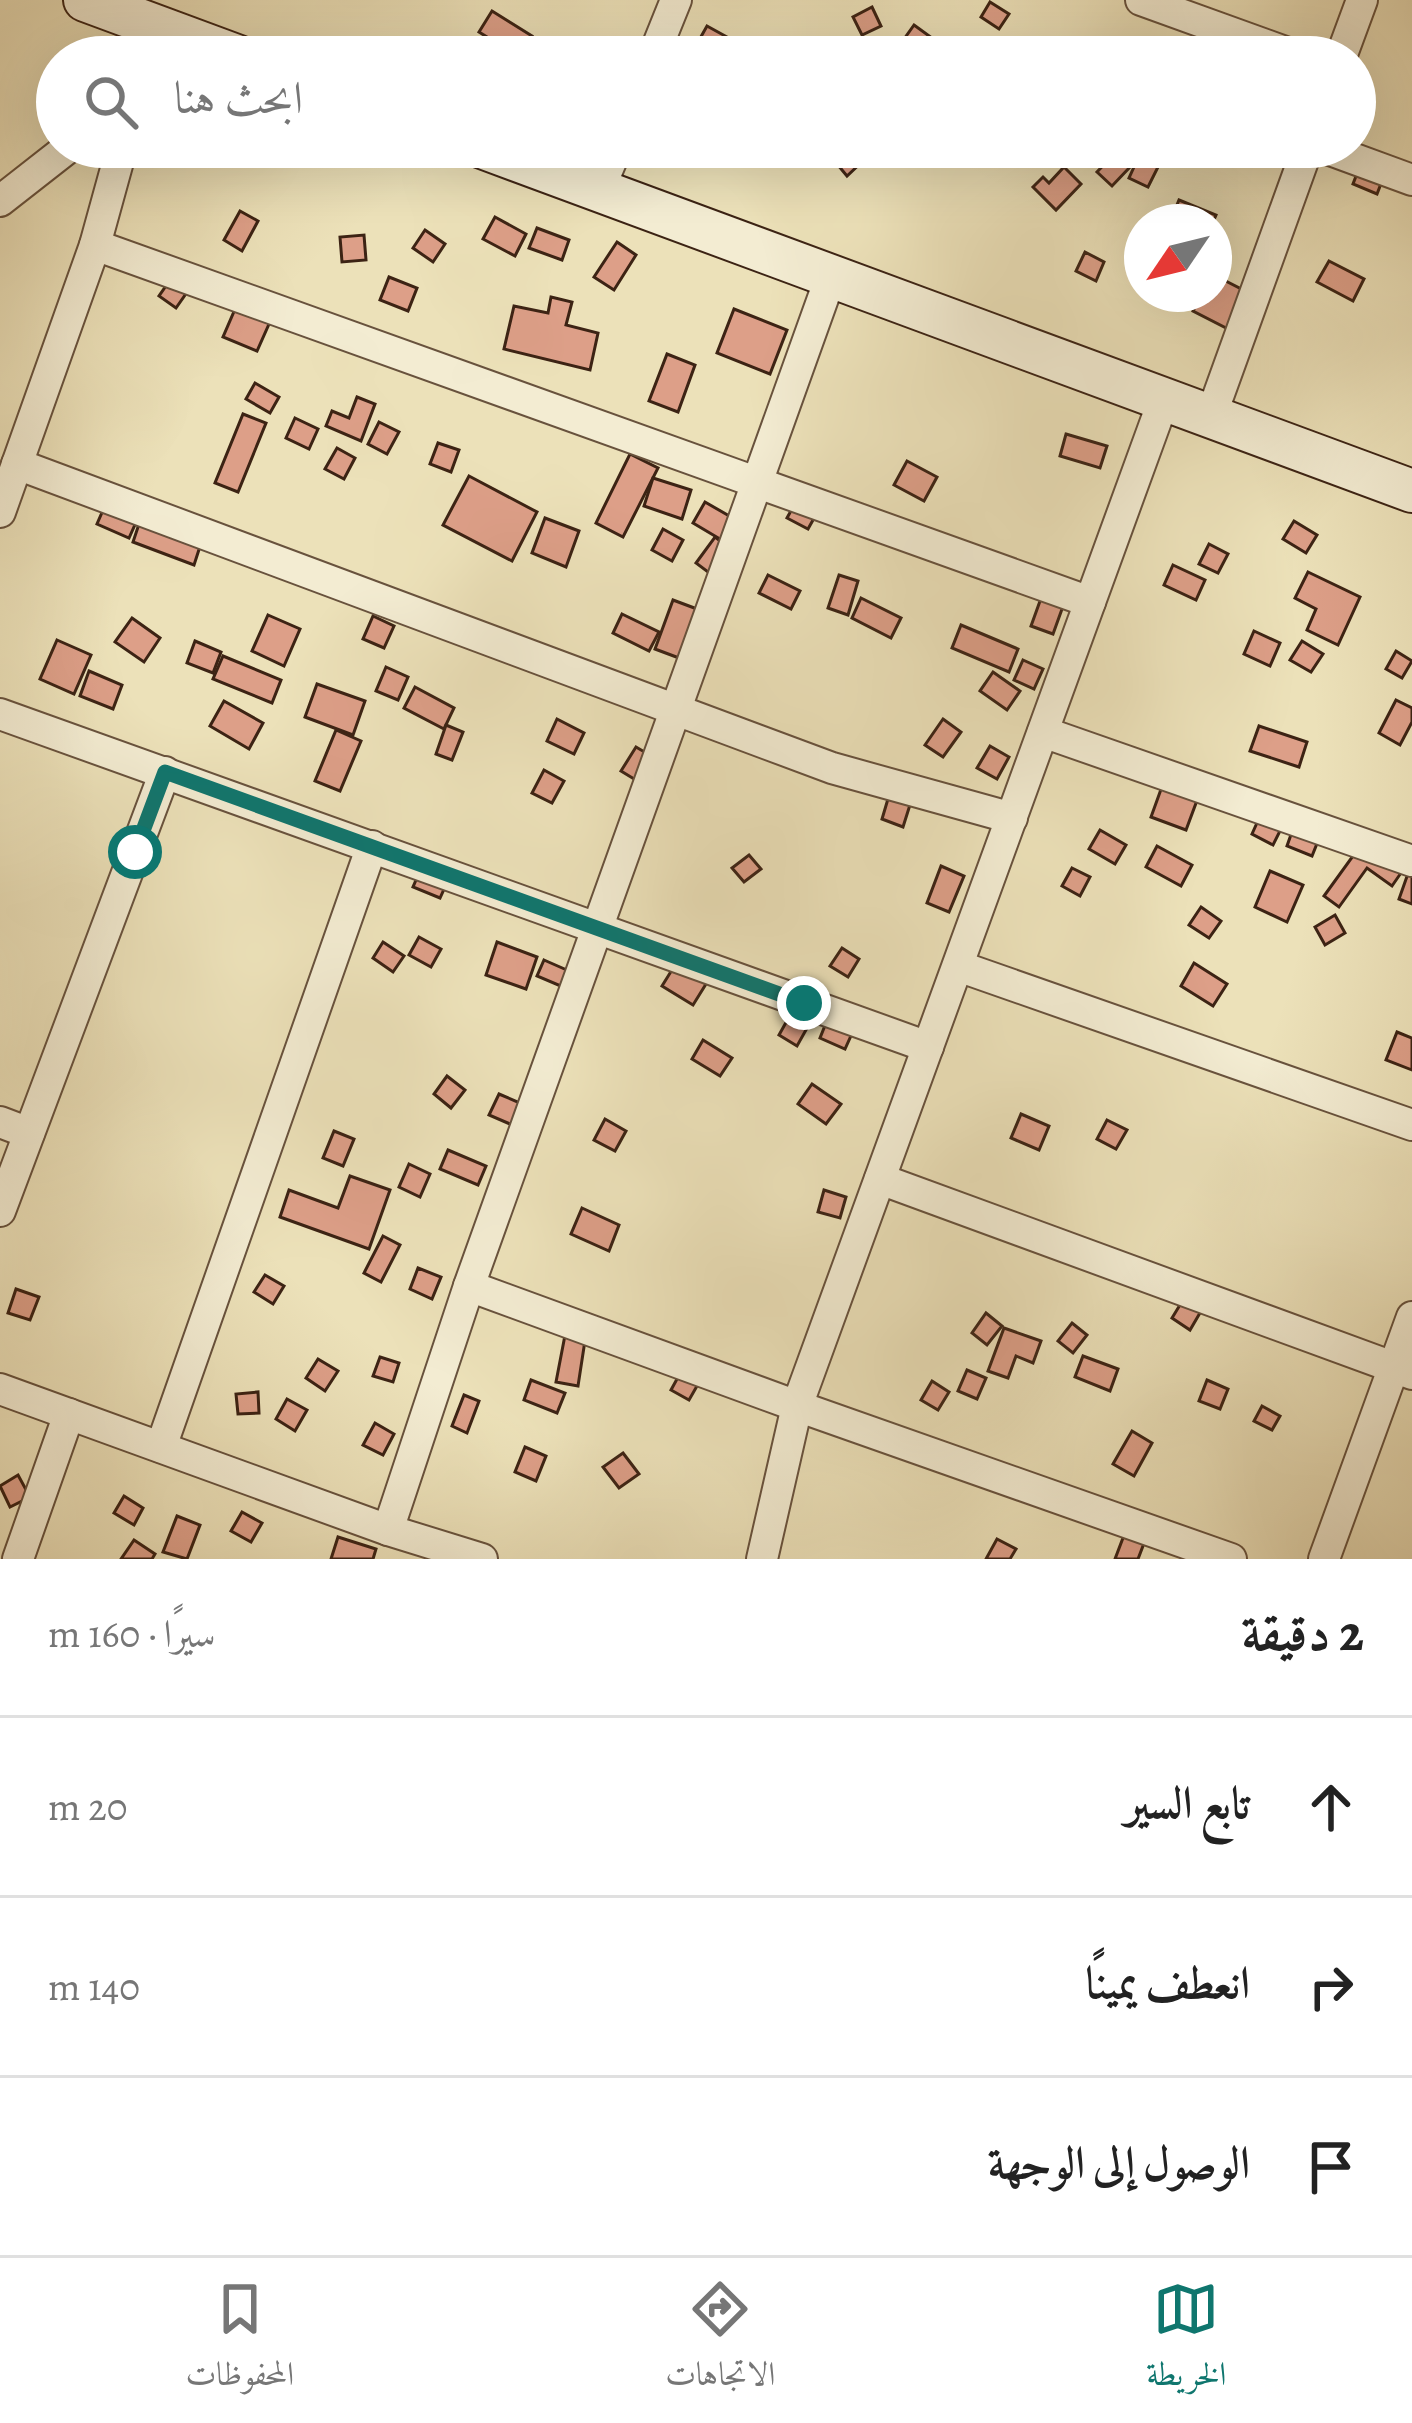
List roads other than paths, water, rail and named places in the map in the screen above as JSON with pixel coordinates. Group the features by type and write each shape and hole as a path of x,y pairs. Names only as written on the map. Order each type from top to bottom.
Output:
{"main road":[{"path":"108,4 175,36"},
{"path":"539,168 1412,490"}],"street":[{"path":"661,36 676,0"},
{"path":"1141,0 1241,36"},
{"path":"1349,36 1362,0"},
{"path":"1376,167 1412,181"},
{"path":"0,201 42,168"},
{"path":"0,512 95,245 116,168"},
{"path":"599,190 608,168"},
{"path":"1211,416 1300,168"},
{"path":"95,245 1090,602"},
{"path":"388,1530 469,1286 831,276"},
{"path":"762,1559 797,1406 1164,399"},
{"path":"17,464 832,768 1012,818"},
{"path":"0,714 928,1048"},
{"path":"1043,732 1412,861"},
{"path":"0,1211 15,1127 165,772"},
{"path":"161,1447 372,847"},
{"path":"958,965 1412,1125"},
{"path":"880,1179 1403,1370"},
{"path":"469,1286 1231,1559"},
{"path":"1324,1559 1403,1370 1412,1317"},
{"path":"0,1389 388,1530 482,1559"},
{"path":"18,1559 69,1414"}]}
